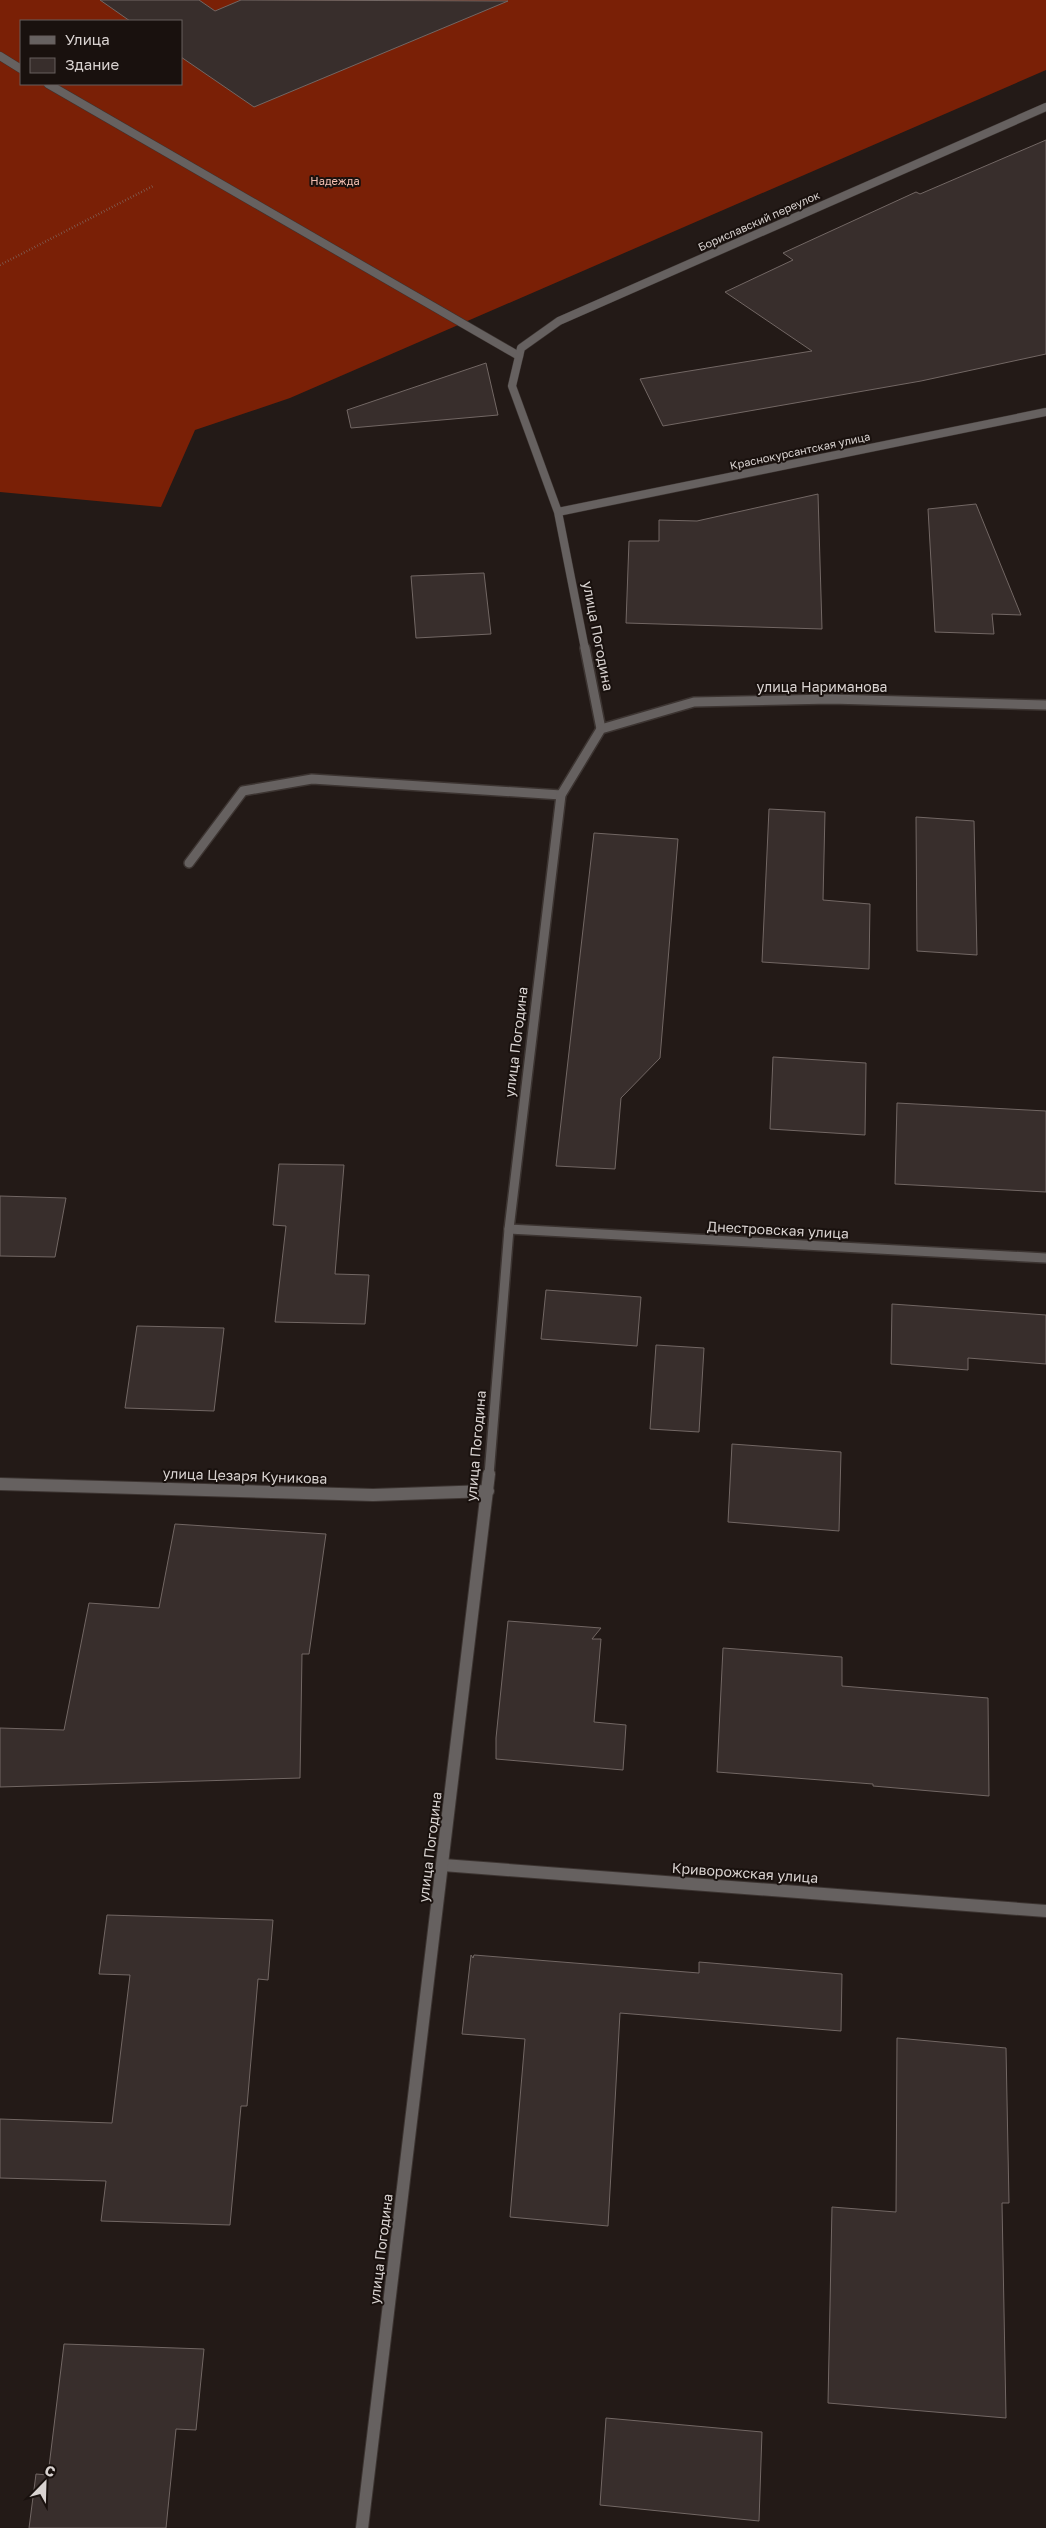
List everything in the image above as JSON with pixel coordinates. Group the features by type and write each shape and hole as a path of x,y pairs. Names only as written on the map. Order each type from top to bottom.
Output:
{"street":[{"path":"0,56 20,67"},
{"path":"50,85 519,356"},
{"name":"Бориславский переулок","path":"512,386 521,348 558,321 1046,107"},
{"name":"улица Погодина","path":"362,2528 488,1492 508,1229 561,795 601,729 558,512 512,386"},
{"name":"Краснокурсантская улица","path":"558,512 1046,412"},
{"name":"улица Нариманова","path":"601,729 694,702 831,699 1046,705"},
{"path":"189,863 242,791 312,779 561,795"},
{"name":"Днестровская улица","path":"508,1229 1046,1258"},
{"name":"улица Цезаря Куникова","path":"0,1484 373,1495 488,1492"},
{"name":"Криворожская улица","path":"443,1865 1046,1911"}],"path":[{"path":"0,265 191,166"}],"green space":[{"name":"Надежда","path":"0,0 1046,0 1046,70 290,398 195,430 161,507 0,492"}],"building":[{"path":"100,0 199,0 215,11 241,0 508,1 254,107 182,58 182,20 129,20"},
{"path":"1046,140 1046,354 921,381 663,426 640,379 812,351 725,292 793,260 783,253 916,192 920,194"},
{"path":"486,363 498,415 351,428 347,410"},
{"path":"818,494 822,629 626,623 629,541 659,541 659,520 697,521"},
{"path":"976,504 1021,615 992,614 994,634 935,632 928,509"},
{"path":"484,573 491,634 416,638 411,576"},
{"path":"769,809 825,812 823,900 870,904 869,969 762,962"},
{"path":"916,817 974,821 977,955 917,951"},
{"path":"594,833 678,839 660,1058 621,1098 615,1169 556,1166"},
{"path":"773,1057 866,1063 865,1135 770,1129"},
{"path":"897,1103 1046,1111 1046,1192 895,1184"},
{"path":"279,1164 344,1165 335,1274 369,1275 365,1324 275,1322 286,1226 273,1225"},
{"path":"0,1196 66,1198 55,1257 0,1256"},
{"path":"546,1290 641,1297 637,1346 541,1339"},
{"path":"892,1304 1046,1315 1046,1364 968,1358 968,1370 891,1364"},
{"path":"137,1326 224,1328 214,1411 125,1408"},
{"path":"656,1345 704,1348 699,1432 650,1429"},
{"path":"732,1444 841,1452 839,1531 728,1522"},
{"path":"175,1524 326,1534 309,1654 302,1654 300,1778 0,1787 0,1728 64,1730 89,1603 159,1608"},
{"path":"508,1621 601,1628 592,1639 601,1639 594,1722 626,1725 623,1770 496,1759 496,1738"},
{"path":"723,1648 842,1657 842,1686 988,1698 989,1796 873,1786 873,1784 717,1772"},
{"path":"107,1915 273,1920 268,1980 258,1979 247,2106 241,2106 230,2225 101,2221 106,2181 0,2178 0,2119 112,2123 130,1975 99,1974"},
{"path":"471,1955 473,1958 474,1955 699,1973 699,1962 842,1974 841,2031 620,2013 608,2226 510,2217 525,2039 462,2034"},
{"path":"897,2038 1006,2048 1009,2203 1002,2203 1006,2418 828,2403 832,2207 896,2212"},
{"path":"64,2344 204,2349 196,2430 176,2429 166,2528 29,2528 36,2474 48,2475"},
{"path":"606,2418 762,2432 759,2521 600,2505"}]}
